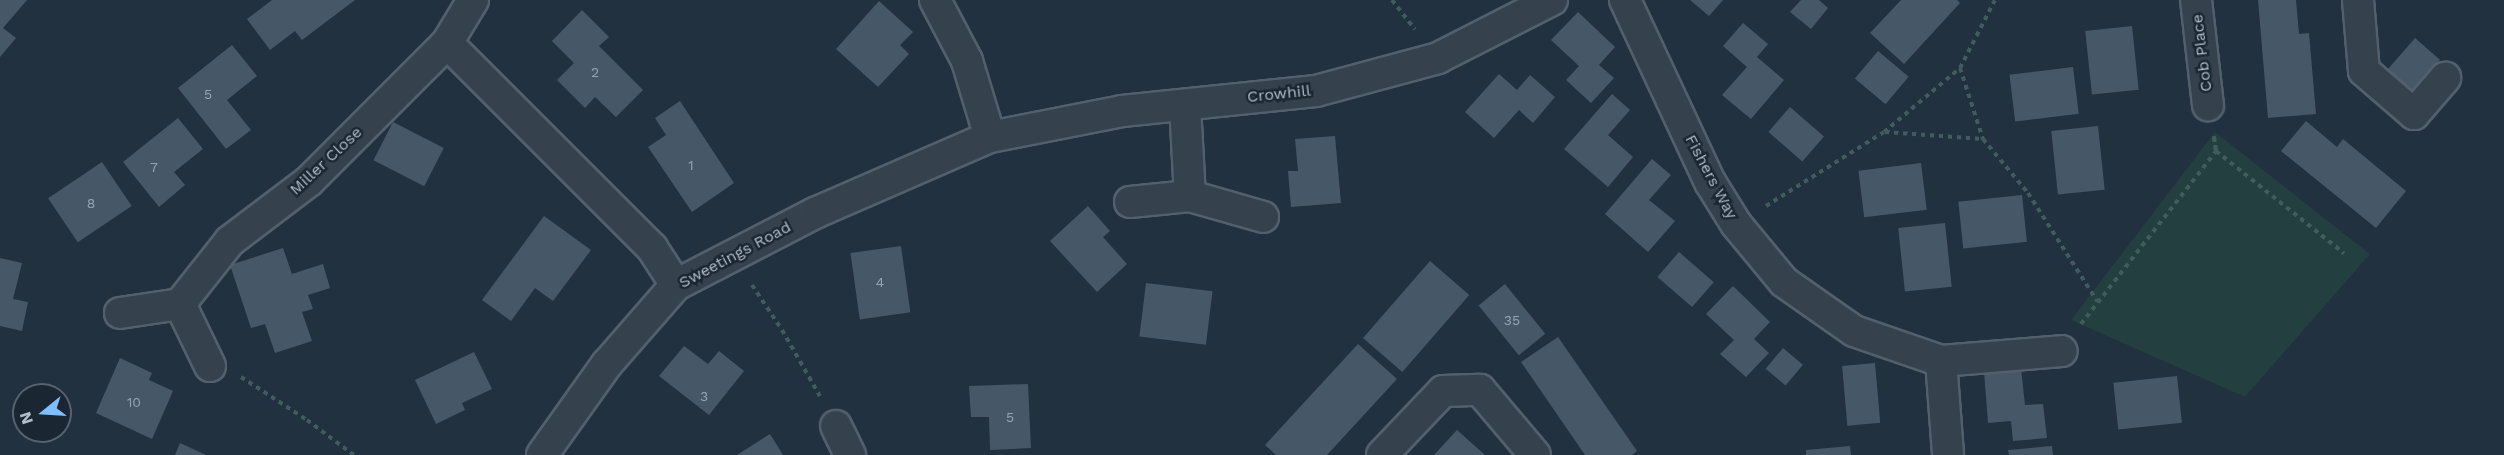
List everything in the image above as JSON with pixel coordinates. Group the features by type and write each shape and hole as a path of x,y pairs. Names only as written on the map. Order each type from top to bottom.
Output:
{"street":[{"name":"Miller Close","path":"180,304 230,241 309,181 447,43 473,0"},
{"path":"935,0 967,61 990,137"},
{"name":"Crowhill","path":"990,137 1122,111 1316,91 1438,58 1552,0"},
{"name":"Fishers Way","path":"1625,0 1710,182 1736,224 1784,282 1854,331 1941,361 2062,351"},
{"name":"Cob Place","path":"2196,0 2208,105"},
{"path":"2358,0 2364,71 2414,114 2445,78"},
{"path":"447,43 652,248 676,285"},
{"path":"1185,105 1190,196"},
{"name":"Sweetings Road","path":"542,455 607,364 676,285 815,213 990,137"},
{"path":"1130,202 1190,196 1263,217"},
{"path":"120,313 180,304 210,366"},
{"path":"1941,361 1948,455"},
{"path":"1382,455 1443,391 1480,390 1535,455"},
{"path":"836,426 850,455"}],"path":[{"path":"1736,224 1884,132 1960,68 1995,0"},
{"path":"1960,68 1983,139 2028,194 2097,302"},
{"path":"2208,105 2216,151 2344,253"},
{"path":"2062,351 2097,302 2216,151 2208,105"},
{"path":"1884,132 1983,139"},
{"path":"732,255 782,330 836,426"},
{"path":"210,366 229,369 307,420 354,455"}],"green space":[{"path":"2215,132 2370,254 2245,397 2071,320"}],"building":[{"path":"0,0 27,0 3,28 16,38 0,57"},
{"path":"272,0 355,0 302,40 295,31 270,50 247,19"},
{"path":"1690,0 1723,0 1709,16"},
{"path":"1801,0 1819,0 1828,8 1811,29 1790,12"},
{"path":"1901,0 1957,0 1960,3 1904,64 1870,33"},
{"path":"2258,0 2296,0 2299,34 2309,33 2316,114 2268,118"},
{"path":"879,1 913,32 900,45 909,54 878,87 836,49"},
{"path":"582,10 609,37 599,46 643,90 616,117 595,97 585,108 557,80 574,63 552,41"},
{"path":"1578,12 1615,47 1599,65 1614,78 1591,103 1566,80 1579,66 1551,40"},
{"path":"1743,23 1768,44 1757,57 1784,80 1751,119 1722,95 1747,67 1723,46"},
{"path":"2132,26 2139,90 2092,95 2085,31"},
{"path":"2415,38 2440,60 2412,91 2387,70"},
{"path":"232,45 257,76 227,100 251,130 226,149 178,88"},
{"path":"1878,51 1909,77 1886,104 1855,79"},
{"path":"2073,67 2079,114 2015,121 2009,75"},
{"path":"1499,74 1517,90 1530,75 1555,97 1533,123 1519,110 1494,138 1465,112"},
{"path":"1612,94 1630,110 1608,135 1633,157 1608,187 1564,149"},
{"path":"680,101 734,183 692,212 648,147 666,135 655,118"},
{"path":"1790,107 1824,137 1802,161 1768,132"},
{"path":"178,118 203,149 174,172 185,185 159,207 123,162"},
{"path":"2306,121 2337,147 2343,139 2406,191 2376,228 2281,151"},
{"path":"393,122 444,148 424,186 373,160"},
{"path":"2098,126 2105,190 2058,195 2051,131"},
{"path":"1335,136 1341,203 1291,207 1288,171 1298,171 1295,139"},
{"path":"1652,159 1671,175 1649,200 1675,221 1648,252 1605,214"},
{"path":"102,162 132,206 78,242 48,198"},
{"path":"1921,163 1927,210 1864,217 1858,171"},
{"path":"2022,195 2027,242 1963,248 1958,202"},
{"path":"1088,206 1110,231 1103,237 1127,264 1097,292 1050,241"},
{"path":"544,216 591,250 553,301 535,288 511,321 482,300"},
{"path":"1945,223 1952,287 1905,292 1898,228"},
{"path":"901,246 910,312 860,319 850,253"},
{"path":"283,248 292,274 323,264 330,288 308,295 313,309 302,312 312,341 275,353 265,324 251,328 230,265"},
{"path":"1679,252 1714,282 1692,307 1657,277"},
{"path":"0,258 22,263 13,299 28,302 22,331 0,326"},
{"path":"1430,261 1469,295 1402,372 1363,338"},
{"path":"1146,283 1213,291 1206,345 1139,337"},
{"path":"1505,284 1545,334 1519,355 1479,305"},
{"path":"1733,286 1770,322 1754,339 1769,353 1746,377 1720,354 1734,340 1706,314"},
{"path":"1558,337 1637,451 1632,455 1585,455 1521,362"},
{"path":"1358,344 1397,379 1327,455 1276,455 1265,445"},
{"path":"684,346 708,364 719,351 744,371 709,415 659,376"},
{"path":"1783,348 1803,365 1786,385 1766,369"},
{"path":"474,352 492,389 462,403 465,410 436,424 415,380"},
{"path":"120,358 152,373 149,380 173,391 152,439 96,413"},
{"path":"1875,363 1880,423 1847,426 1842,366"},
{"path":"2021,368 2025,405 2043,404 2047,438 2013,441 2011,421 1988,423 1984,371"},
{"path":"2177,376 2182,423 2118,429 2113,383"},
{"path":"1028,384 1031,448 990,450 989,417 971,417 969,386"},
{"path":"1457,430 1485,455 1434,455"},
{"path":"770,434 783,455 737,455"},
{"path":"180,443 206,455 175,455"},
{"path":"1850,446 1851,455 1806,455 1806,450"},
{"path":"2052,446 2053,455 2009,455 2008,450"}]}
